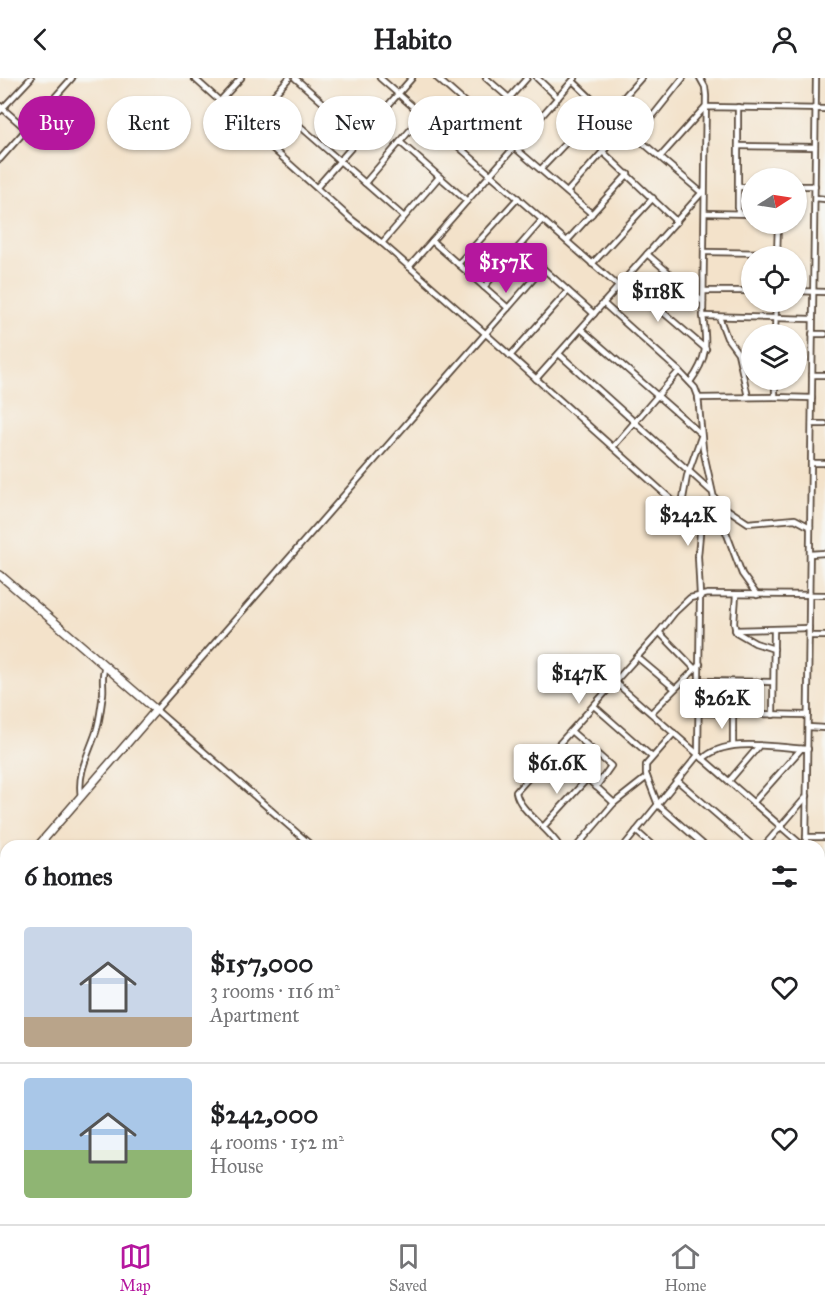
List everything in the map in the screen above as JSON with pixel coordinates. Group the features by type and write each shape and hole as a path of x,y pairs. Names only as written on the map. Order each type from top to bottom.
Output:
{"main road":[{"path":"0,575 156,710 43,840"}],"street":[{"path":"18,122 1,108 31,78"},
{"path":"56,96 72,78"},
{"path":"195,78 213,96"},
{"path":"224,96 241,78"},
{"path":"273,96 289,78"},
{"path":"295,78 315,96"},
{"path":"380,78 408,102"},
{"path":"396,96 412,78"},
{"path":"437,78 457,96"},
{"path":"486,78 507,96"},
{"path":"511,96 527,78"},
{"path":"537,78 556,96"},
{"path":"625,96 641,78"},
{"path":"654,114 683,78"},
{"path":"690,382 706,350 703,316 705,213 703,191 706,91 700,78"},
{"path":"806,840 816,78"},
{"path":"560,96 574,80 589,96"},
{"path":"544,114 556,100"},
{"path":"661,156 705,107 825,109"},
{"path":"738,107 738,213"},
{"path":"302,128 404,217"},
{"path":"365,183 408,133"},
{"path":"0,159 18,138"},
{"path":"400,142 467,201"},
{"path":"738,146 815,147"},
{"path":"274,150 673,501 681,504 715,503"},
{"path":"318,187 349,150"},
{"path":"463,150 618,286"},
{"path":"409,267 511,150"},
{"path":"518,150 592,214"},
{"path":"541,169 559,150"},
{"path":"653,150 703,191"},
{"path":"567,192 603,152 678,222"},
{"path":"567,241 628,174"},
{"path":"382,243 439,177"},
{"path":"807,186 815,186"},
{"path":"536,379 624,279 678,222 703,191"},
{"path":"458,264 518,198"},
{"path":"592,264 653,198"},
{"path":"814,198 825,199"},
{"path":"705,213 741,213"},
{"path":"484,287 542,220"},
{"path":"432,241 508,308"},
{"path":"519,247 594,314"},
{"path":"705,252 741,254"},
{"path":"647,254 703,302"},
{"path":"305,840 156,710 543,268"},
{"path":"624,279 706,350"},
{"path":"510,356 568,291"},
{"path":"704,291 741,291"},
{"path":"807,291 825,292"},
{"path":"603,303 695,388 698,398 700,435 715,503 742,574 757,595"},
{"path":"775,312 775,324"},
{"path":"703,316 812,318"},
{"path":"718,316 727,338 740,357 748,397"},
{"path":"581,329 700,435"},
{"path":"812,334 825,334"},
{"path":"559,354 636,421 712,492 721,505 750,524 795,519 810,527"},
{"path":"613,447 679,371"},
{"path":"812,375 825,375"},
{"path":"775,390 775,397"},
{"path":"698,398 812,398"},
{"path":"812,424 825,424"},
{"path":"629,840 698,754 700,531 698,526 684,515 681,504 688,470 700,435"},
{"path":"811,463 825,463"},
{"path":"810,554 825,554"},
{"path":"554,840 544,826 520,804 516,792 675,612 690,598 700,595 825,595"},
{"path":"735,595 735,630"},
{"path":"735,630 809,628"},
{"path":"735,630 750,641 774,649"},
{"path":"773,715 774,630"},
{"path":"659,632 695,669"},
{"path":"809,636 825,636"},
{"path":"637,657 674,688"},
{"path":"651,713 700,664"},
{"path":"81,796 79,785 81,772 98,722 104,691 105,666"},
{"path":"699,681 773,682"},
{"path":"615,682 798,840"},
{"path":"594,706 652,757"},
{"path":"699,713 808,715"},
{"path":"733,714 734,746"},
{"path":"808,727 825,728"},
{"path":"571,731 610,765 596,787"},
{"path":"674,733 645,768 647,777 658,805 698,840"},
{"path":"703,759 714,751 734,746 808,749"},
{"path":"729,781 758,746"},
{"path":"555,749 614,803"},
{"path":"753,803 801,749"},
{"path":"583,840 614,803 647,777"},
{"path":"544,826 587,779"},
{"path":"678,781 746,840"},
{"path":"769,840 807,796"},
{"path":"636,831 646,840"},
{"path":"806,837 825,837"}]}
